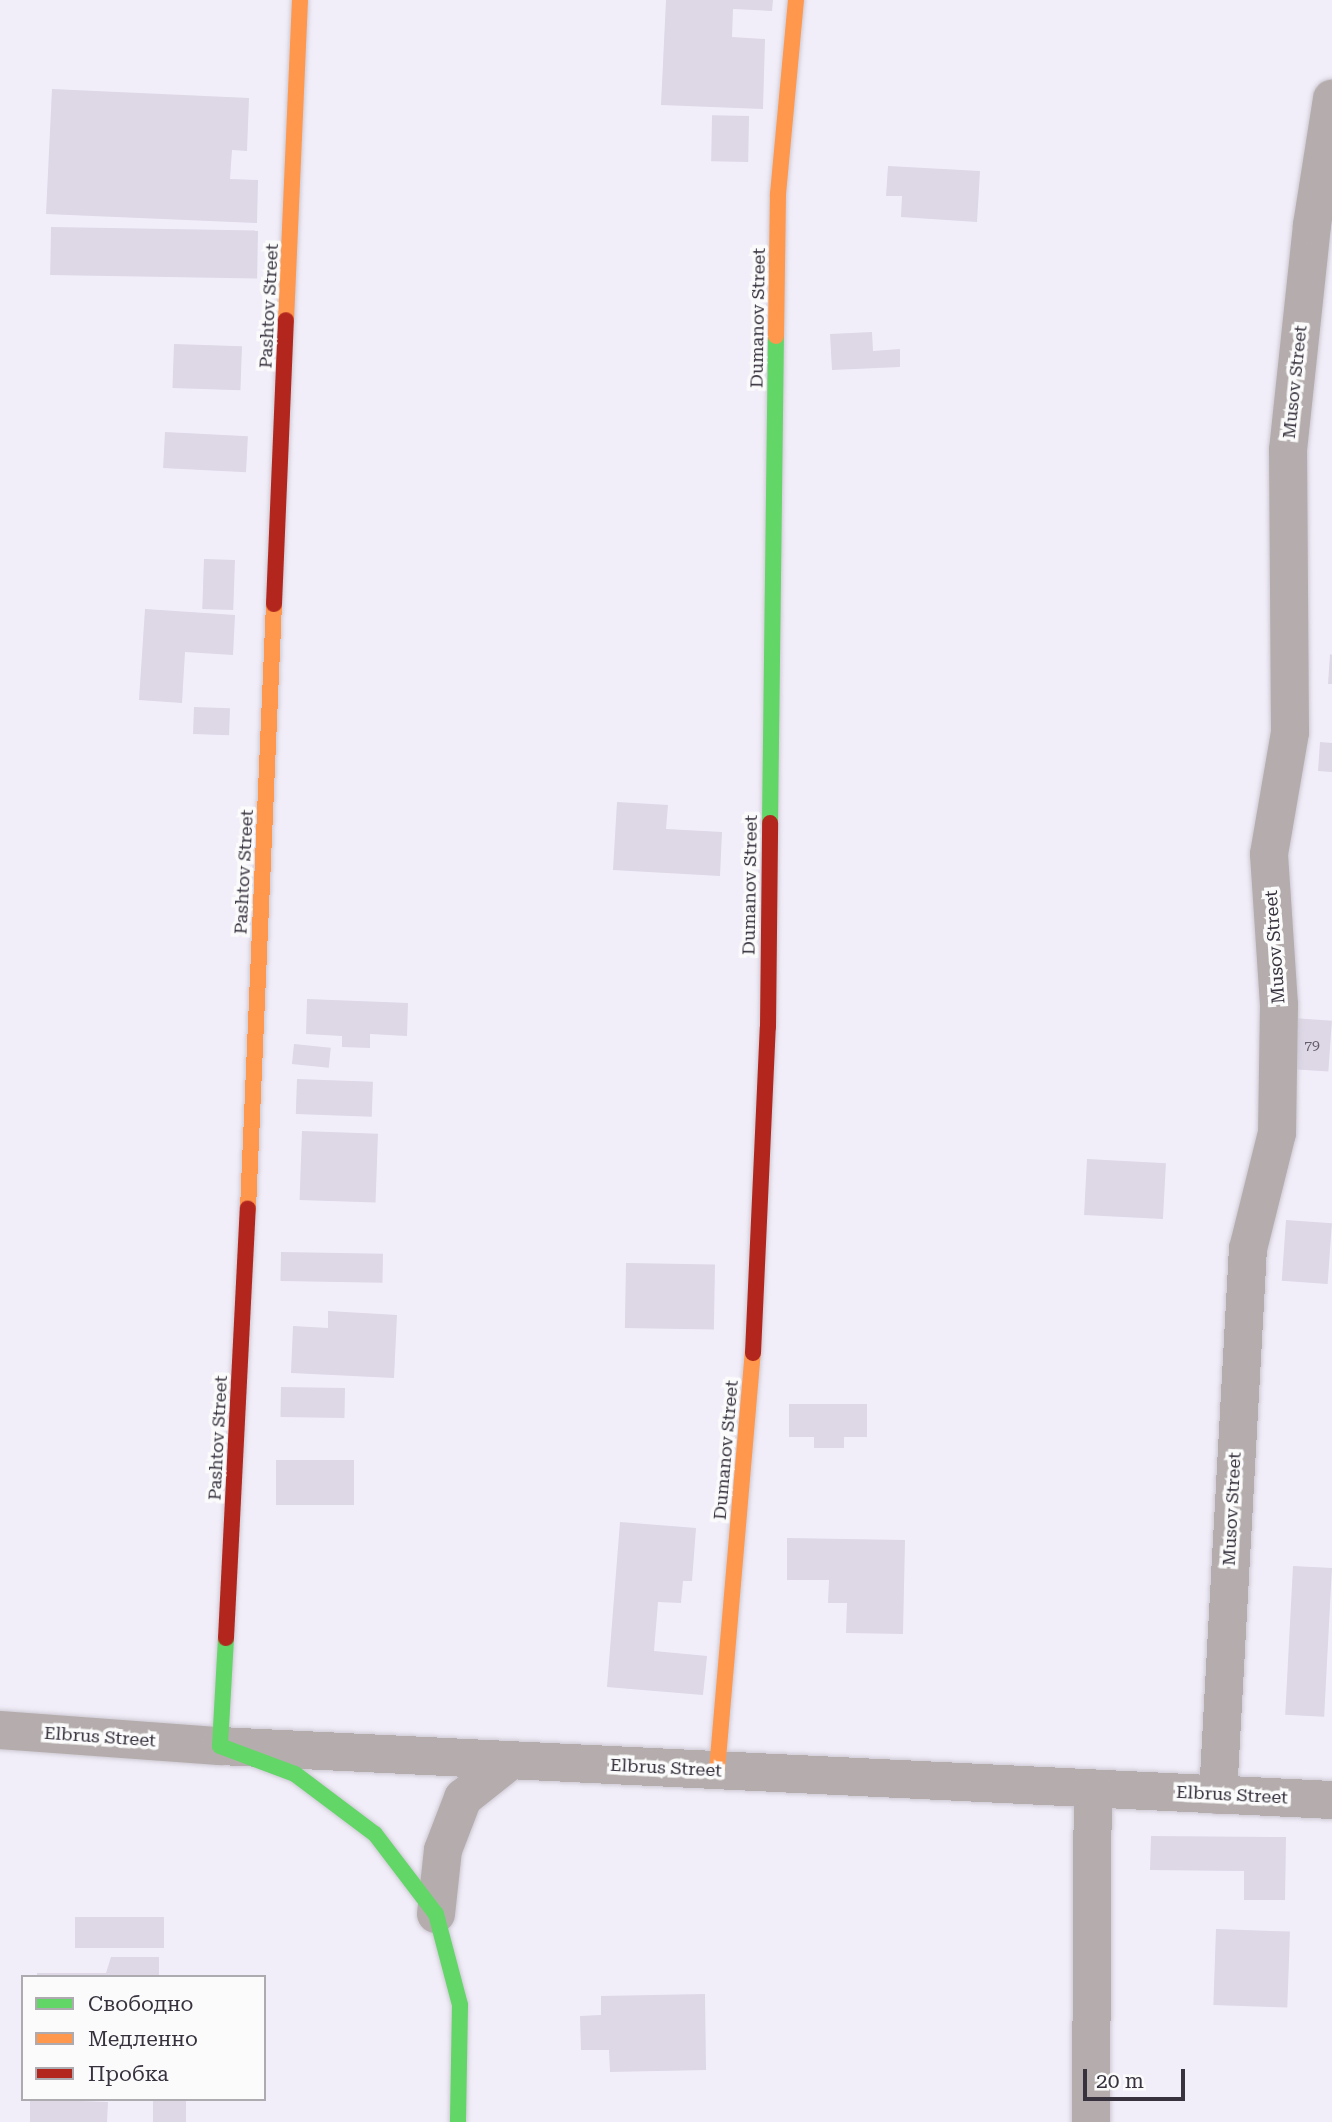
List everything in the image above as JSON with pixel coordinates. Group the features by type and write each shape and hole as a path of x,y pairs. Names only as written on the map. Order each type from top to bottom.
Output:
{"street":[{"name":"Pashtov Street","path":"220,1746 244,1301 300,0"},
{"name":"Dumanov Street","path":"717,1770 753,1362 768,1027 778,194 796,0"},
{"name":"Musov Street","path":"1218,1795 1248,1248 1277,1133 1279,1005 1269,854 1290,732 1287,450 1312,225 1332,99"},
{"name":"Elbrus Street","path":"0,1730 220,1746 1332,1800"},
{"path":"220,1746 295,1774 375,1834 436,1914"},
{"path":"458,2122 460,2005 436,1914 443,1850 463,1798 510,1760"},
{"path":"1091,2122 1093,1789"}],"building":[{"path":"666,0 773,0 772,11 733,9 732,37 765,39 763,109 661,105"},
{"path":"52,89 249,98 247,151 232,150 230,179 258,180 257,223 46,214"},
{"path":"712,115 749,116 748,162 711,161"},
{"path":"888,166 980,171 977,222 901,217 902,196 886,196"},
{"path":"51,227 258,231 257,279 50,275"},
{"path":"872,332 873,351 900,349 900,367 832,370 830,334"},
{"path":"174,344 242,346 240,390 172,388"},
{"path":"165,432 248,436 246,472 163,468"},
{"path":"204,559 235,560 233,610 202,609"},
{"path":"145,609 235,615 233,655 185,652 182,703 139,700"},
{"path":"1330,654 1332,684 1328,684"},
{"path":"194,707 230,708 229,735 193,734"},
{"path":"1320,742 1332,743 1332,772 1318,771"},
{"path":"617,802 668,805 666,829 722,832 720,876 613,870"},
{"path":"307,999 408,1003 407,1036 370,1034 370,1048 342,1047 342,1036 306,1034"},
{"path":"1293,1018 1332,1021 1328,1072 1289,1069"},
{"path":"294,1044 331,1048 329,1068 292,1064"},
{"path":"297,1079 373,1082 372,1117 296,1114"},
{"path":"302,1131 378,1134 376,1203 300,1200"},
{"path":"1087,1159 1166,1163 1163,1219 1084,1215"},
{"path":"1286,1220 1332,1223 1328,1284 1282,1281"},
{"path":"281,1252 383,1254 382,1283 280,1281"},
{"path":"626,1263 715,1265 714,1330 625,1328"},
{"path":"328,1311 397,1315 394,1378 291,1373 293,1326 328,1328"},
{"path":"281,1387 345,1388 344,1418 280,1417"},
{"path":"789,1404 867,1404 867,1437 844,1437 844,1448 814,1448 814,1437 789,1437"},
{"path":"276,1460 354,1460 354,1505 276,1505"},
{"path":"620,1522 696,1528 692,1581 683,1581 681,1603 658,1602 654,1651 707,1656 703,1695 607,1687"},
{"path":"787,1538 905,1540 903,1634 846,1633 847,1603 828,1603 829,1580 787,1580"},
{"path":"1293,1566 1332,1568 1324,1717 1285,1715"},
{"path":"1151,1836 1286,1837 1285,1900 1244,1900 1244,1871 1150,1870"},
{"path":"75,1917 164,1917 164,1948 75,1948"},
{"path":"1216,1929 1290,1932 1287,2008 1213,2005"},
{"path":"111,1957 159,1957 159,1975 37,1975 37,1973 106,1973"},
{"path":"705,1994 706,2070 610,2072 609,2050 581,2050 580,2016 601,2015 601,1996"},
{"path":"30,2101 108,2102 107,2122 30,2122"},
{"path":"153,2101 186,2101 186,2122 153,2122"}],"traffic: fast":[{"path":"770,823 776,336"},
{"path":"226,1638 220,1746 295,1774 375,1834 436,1914 460,2005 458,2122"}],"traffic: slow":[{"path":"286,320 300,0"},
{"path":"776,336 778,194 796,0"},
{"path":"248,1209 274,604"},
{"path":"717,1770 753,1353"}],"traffic: jam":[{"path":"274,604 286,320"},
{"path":"753,1353 768,1027 770,823"},
{"path":"226,1638 248,1209"}]}
